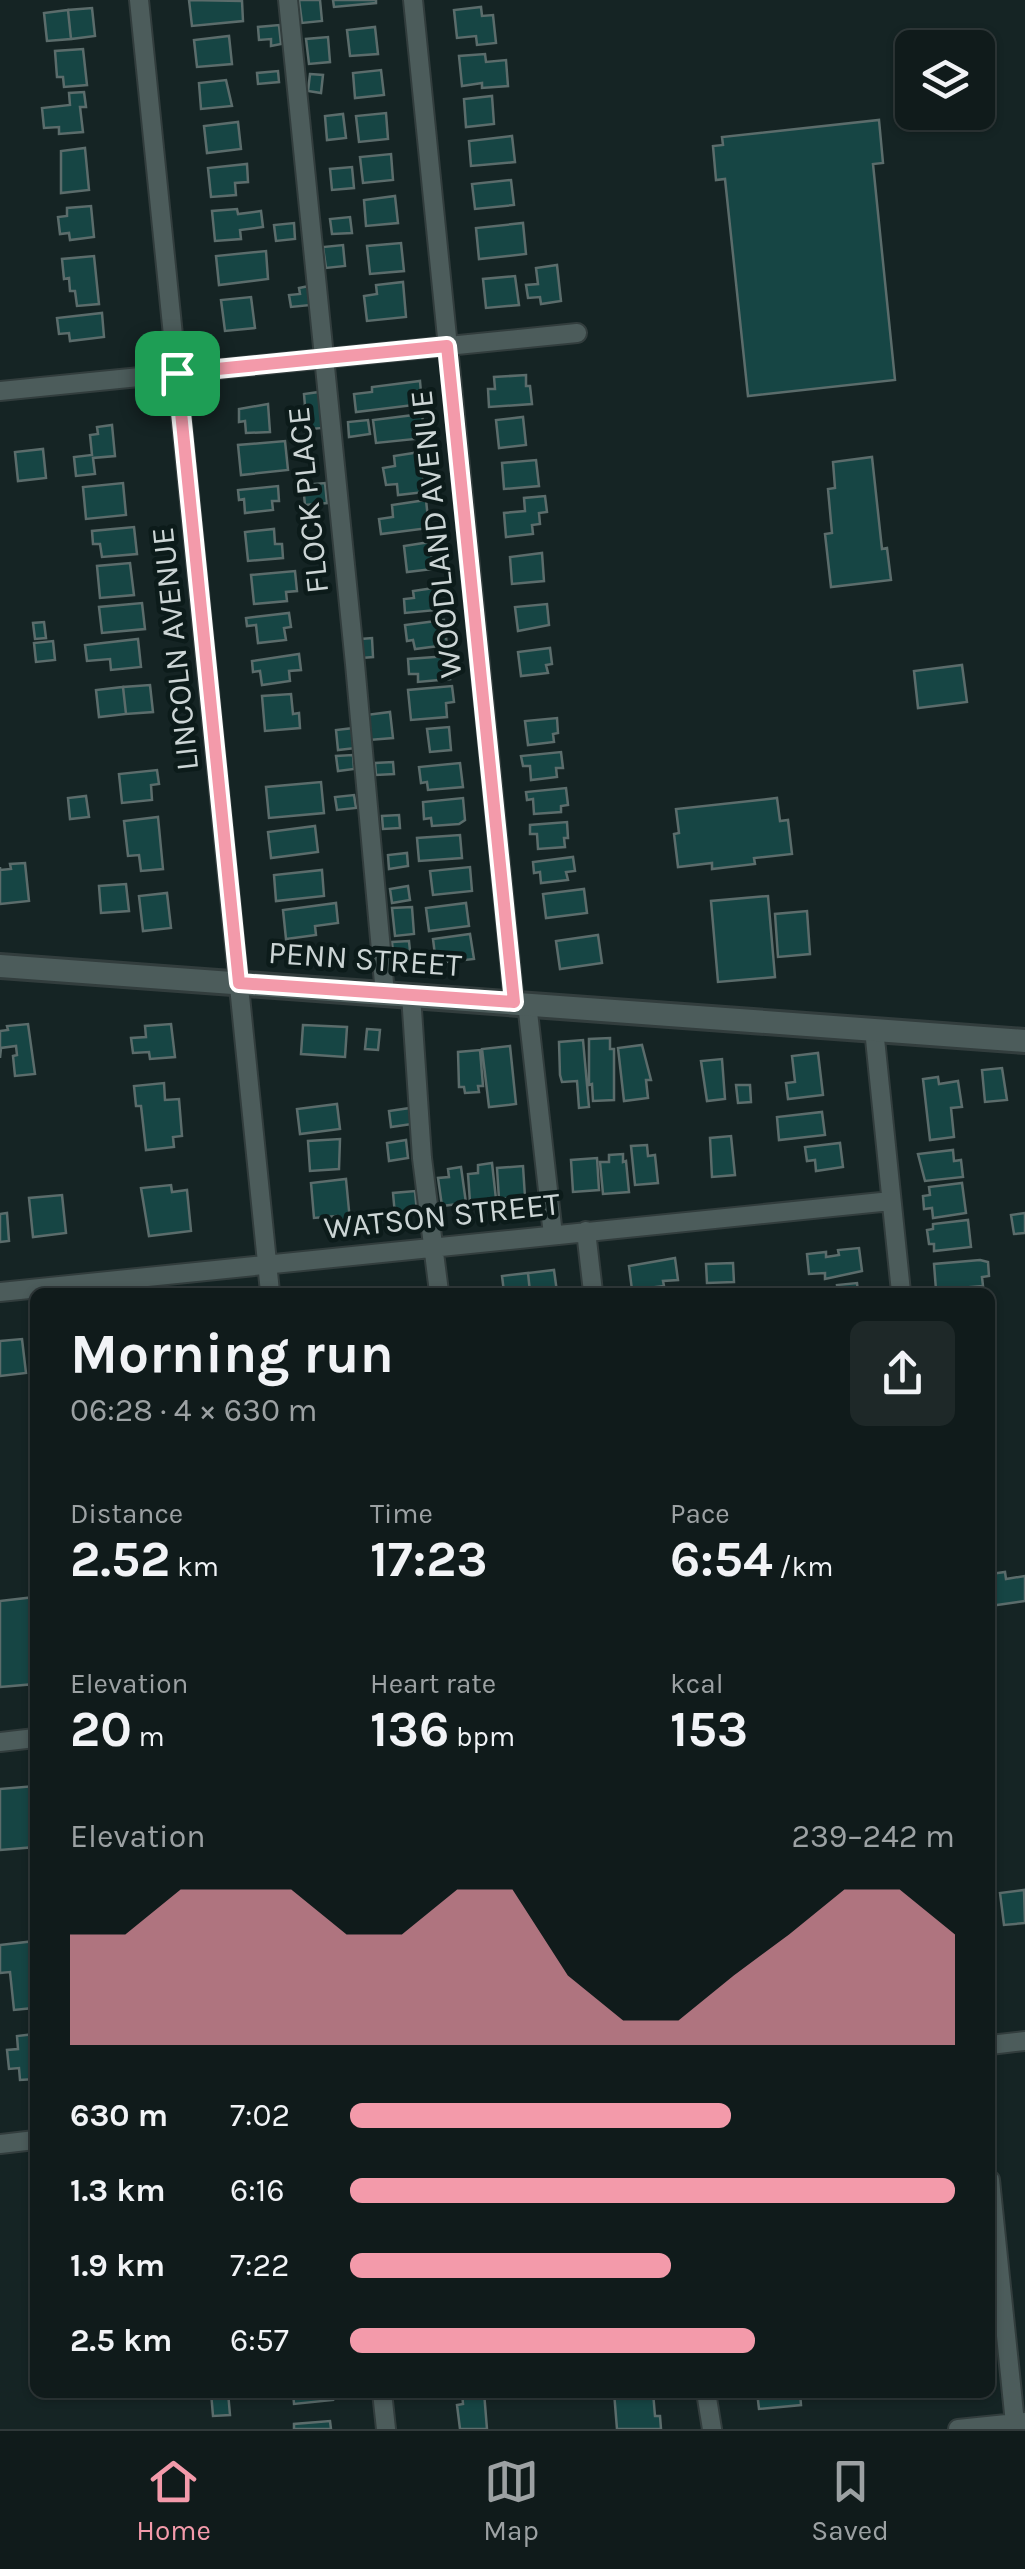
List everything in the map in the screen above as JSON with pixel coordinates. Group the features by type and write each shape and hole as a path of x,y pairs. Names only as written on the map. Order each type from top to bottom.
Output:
{"street":[{"name":"LINCOLN AVENUE","path":"140,0 270,1288"},
{"name":"FLOCK PLACE","path":"288,0 385,994"},
{"name":"WOODLAND AVENUE","path":"413,0 520,1003 553,1235"},
{"path":"0,391 577,333"},
{"name":"PENN STREET","path":"0,966 1025,1041"},
{"path":"411,995 422,1158 439,1288"},
{"path":"874,1029 901,1288"},
{"name":"WATSON STREET","path":"38,1288 891,1201"},
{"path":"586,1231 593,1288"},
{"name":"WATSON STREET","path":"0,1292 30,1289"},
{"path":"0,1742 30,1739"},
{"path":"995,2044 1025,2041"},
{"path":"0,2144 30,2141"},
{"path":"958,2429 1020,2422 995,2220"},
{"path":"383,2398 386,2429"},
{"path":"707,2398 712,2429"}],"building":[{"path":"189,0 242,1 243,21 192,26"},
{"path":"299,0 320,0 322,21 302,23"},
{"path":"333,0 376,0 376,3 334,7"},
{"path":"481,7 482,16 493,15 496,43 477,45 476,36 457,38 454,10"},
{"path":"92,8 95,36 71,39 68,10"},
{"path":"68,10 71,39 47,41 44,13"},
{"path":"279,25 281,44 271,46 271,39 259,40 258,27"},
{"path":"375,27 378,54 350,56 347,30"},
{"path":"229,36 232,64 197,67 194,40"},
{"path":"328,37 330,62 309,64 306,39"},
{"path":"83,49 87,85 64,87 63,77 57,77 55,51"},
{"path":"485,54 486,62 506,60 508,86 462,86 459,56"},
{"path":"381,70 384,95 355,98 353,73"},
{"path":"278,71 279,82 258,84 257,73"},
{"path":"310,74 323,75 321,93 308,91"},
{"path":"226,80 232,106 201,109 199,83"},
{"path":"84,92 86,107 80,107 83,132 59,134 59,127 44,128 42,108 70,105 69,93"},
{"path":"492,96 494,124 466,127 464,99"},
{"path":"386,113 388,139 359,142 356,116"},
{"path":"343,114 346,138 327,140 325,116"},
{"path":"879,120 883,163 873,164 895,380 748,396 725,179 716,180 713,146 723,145 722,137"},
{"path":"238,122 241,149 207,153 204,126"},
{"path":"512,136 515,162 471,166 469,141"},
{"path":"85,148 89,190 61,193 61,151"},
{"path":"391,154 393,180 363,183 360,157"},
{"path":"247,164 248,182 235,183 236,195 211,197 208,168"},
{"path":"352,167 354,188 332,190 330,169"},
{"path":"511,180 514,205 475,209 472,184"},
{"path":"395,196 398,223 366,226 364,200"},
{"path":"91,206 94,237 70,240 69,233 60,234 58,217 67,216 67,208"},
{"path":"237,209 238,214 261,211 263,227 240,230 241,239 215,241 212,211"},
{"path":"350,217 352,233 332,234 330,219"},
{"path":"294,223 295,239 276,241 274,225"},
{"path":"523,223 526,254 479,259 476,228"},
{"path":"401,243 404,271 370,274 367,246"},
{"path":"343,245 345,266 326,268 323,247"},
{"path":"266,251 268,279 219,285 216,256"},
{"path":"94,256 99,304 77,306 69,278 64,279 62,259"},
{"path":"557,265 561,301 541,304 540,297 528,298 526,285 538,284 536,268"},
{"path":"515,276 519,305 486,308 483,279"},
{"path":"403,282 406,317 367,321 364,296 377,294 376,285"},
{"path":"309,286 311,305 291,307 289,295 300,294 299,288"},
{"path":"251,297 255,328 225,331 221,300"},
{"path":"102,313 104,337 70,341 69,333 59,334 57,318"},
{"path":"526,375 532,404 489,407 488,389 495,389 494,377"},
{"path":"420,381 422,404 356,412 354,394 372,392 372,387"},
{"path":"319,392 322,428 302,430 301,418 306,418 304,394"},
{"path":"268,404 270,432 246,433 245,421 239,422 239,409"},
{"path":"422,414 425,438 376,443 373,420"},
{"path":"523,417 526,445 499,448 496,420"},
{"path":"368,420 370,434 349,437 348,422"},
{"path":"112,425 115,456 93,458 95,474 76,476 74,457 92,455 90,435 98,434 97,427"},
{"path":"285,441 288,470 241,475 238,445"},
{"path":"43,449 46,478 18,481 15,452"},
{"path":"420,452 425,492 398,495 397,484 386,485 383,468 395,466 394,456"},
{"path":"872,457 882,549 887,548 891,580 831,587 825,534 832,533 828,489 835,488 833,462"},
{"path":"536,460 539,486 504,489 502,463"},
{"path":"123,483 126,515 86,519 83,487"},
{"path":"325,483 327,503 305,505 303,485"},
{"path":"278,486 279,501 272,501 273,510 245,513 244,499 239,500 238,490"},
{"path":"545,496 547,512 539,513 540,524 532,525 533,534 506,537 504,513 525,511 524,498"},
{"path":"426,500 429,528 381,534 379,519 393,517 392,505"},
{"path":"134,527 137,554 102,557 100,544 93,544 92,531"},
{"path":"274,529 275,544 282,544 283,558 248,561 245,532"},
{"path":"430,542 433,569 407,572 404,546"},
{"path":"542,553 544,581 512,584 510,557"},
{"path":"130,563 134,595 100,598 97,566"},
{"path":"295,571 297,591 286,592 287,601 254,604 251,575"},
{"path":"434,588 437,610 405,613 404,599 414,598 413,591"},
{"path":"142,603 145,629 102,633 99,607"},
{"path":"547,604 549,625 518,631 515,607"},
{"path":"289,613 291,627 284,628 286,640 258,643 256,625 247,626 246,618"},
{"path":"444,620 447,645 415,649 413,640 407,641 405,625"},
{"path":"44,622 46,638 35,639 33,623"},
{"path":"372,638 373,657 362,658 361,639"},
{"path":"138,639 141,667 111,670 110,659 87,661 85,645"},
{"path":"53,641 55,660 36,662 34,643"},
{"path":"550,648 552,664 546,665 548,673 521,676 518,652"},
{"path":"299,654 301,670 289,671 290,681 262,685 260,671 253,672 252,661"},
{"path":"448,656 450,679 418,682 418,674 409,674 408,659"},
{"path":"962,665 967,702 918,708 914,671"},
{"path":"150,685 153,712 126,714 123,687"},
{"path":"452,686 454,702 446,703 447,717 411,720 408,690"},
{"path":"123,687 126,714 99,717 96,690"},
{"path":"291,694 293,714 299,713 300,728 265,731 262,696"},
{"path":"390,712 393,738 369,740 366,715"},
{"path":"557,718 554,742 528,745 525,721"},
{"path":"449,727 451,750 430,752 427,729"},
{"path":"354,728 356,748 338,750 336,730"},
{"path":"561,752 563,768 556,768 557,777 531,780 530,766 523,766 521,756"},
{"path":"353,755 354,769 338,771 336,756"},
{"path":"393,762 394,774 376,775 375,763"},
{"path":"460,763 463,787 428,790 427,782 421,783 419,767"},
{"path":"157,770 159,784 151,785 152,800 122,803 119,774"},
{"path":"321,782 324,813 269,818 266,787"},
{"path":"566,788 568,805 561,806 561,812 534,814 533,799 527,800 526,792"},
{"path":"354,795 356,808 337,810 335,797"},
{"path":"86,796 89,817 70,819 68,798"},
{"path":"463,798 465,820 459,824 432,826 431,818 424,819 423,802"},
{"path":"777,798 780,821 788,820 792,854 754,858 755,864 712,869 712,863 678,867 676,809"},
{"path":"399,815 400,828 383,829 382,816"},
{"path":"158,817 163,869 141,871 139,855 128,856 124,821"},
{"path":"567,822 565,847 538,849 537,834 530,834 530,825"},
{"path":"315,826 318,852 271,858 268,832"},
{"path":"460,835 462,858 419,861 417,838"},
{"path":"407,853 408,866 389,869 388,855"},
{"path":"573,857 575,871 566,872 568,880 541,883 540,872 534,873 533,862"},
{"path":"25,863 29,901 0,904 0,870 11,869 10,864"},
{"path":"470,867 472,891 433,895 430,871"},
{"path":"322,870 324,896 276,901 274,875"},
{"path":"126,884 129,911 101,913 99,886"},
{"path":"408,886 410,900 392,903 390,889"},
{"path":"584,889 587,913 546,918 543,894"},
{"path":"167,893 171,928 143,931 139,896"},
{"path":"768,896 775,977 718,982 711,901"},
{"path":"336,903 338,923 315,926 316,935 286,939 283,910"},
{"path":"466,903 469,926 429,931 426,908"},
{"path":"412,907 414,934 395,936 392,908"},
{"path":"807,911 810,954 778,957 775,914"},
{"path":"470,934 474,959 447,962 445,954 435,955 433,939"},
{"path":"598,935 602,963 560,969 556,941"},
{"path":"409,941 411,961 394,963 392,942"},
{"path":"28,1024 35,1074 15,1076 16,1046 1,1048 0,1058 0,1031 8,1030 7,1026"},
{"path":"171,1024 175,1057 150,1059 149,1052 133,1053 131,1038 146,1037 145,1026"},
{"path":"303,1025 347,1027 345,1057 301,1054"},
{"path":"367,1029 380,1030 378,1050 365,1049"},
{"path":"610,1038 610,1049 614,1049 614,1100 593,1101 589,1039"},
{"path":"583,1040 589,1107 579,1108 577,1081 562,1082 559,1042"},
{"path":"642,1045 651,1080 646,1080 648,1098 624,1101 618,1048"},
{"path":"510,1046 516,1104 489,1107 482,1049"},
{"path":"480,1050 483,1086 478,1086 479,1092 465,1093 464,1087 459,1087 458,1052"},
{"path":"818,1053 823,1095 788,1099 786,1083 795,1082 792,1056"},
{"path":"722,1059 725,1099 707,1101 701,1061"},
{"path":"1002,1068 1007,1100 985,1102 982,1070"},
{"path":"938,1077 939,1084 958,1081 962,1107 951,1108 954,1137 930,1140 923,1079"},
{"path":"164,1083 165,1100 179,1099 182,1136 173,1137 174,1147 146,1150 141,1106 136,1106 134,1086"},
{"path":"736,1085 750,1085 751,1102 738,1103"},
{"path":"337,1104 340,1129 300,1134 297,1109"},
{"path":"410,1108 412,1124 391,1127 389,1111"},
{"path":"822,1112 825,1135 779,1140 777,1117"},
{"path":"731,1136 735,1175 712,1177 710,1138"},
{"path":"340,1139 339,1169 310,1171 308,1141"},
{"path":"406,1140 408,1158 389,1161 387,1143"},
{"path":"840,1143 843,1167 816,1171 815,1160 807,1161 805,1147"},
{"path":"647,1145 648,1156 655,1155 658,1183 635,1185 631,1146"},
{"path":"953,1150 954,1161 961,1160 963,1177 925,1181 918,1154"},
{"path":"623,1154 629,1192 603,1194 600,1162 609,1162 609,1155"},
{"path":"597,1158 599,1190 573,1192 571,1160"},
{"path":"492,1163 496,1199 470,1202 468,1174 478,1173 478,1165"},
{"path":"523,1166 525,1197 499,1199 497,1168"},
{"path":"461,1167 466,1203 442,1206 438,1178 449,1177 448,1169"},
{"path":"346,1179 350,1221 337,1222 336,1216 314,1218 311,1183"},
{"path":"962,1183 966,1213 933,1218 932,1208 924,1209 923,1196 930,1195 929,1187"},
{"path":"171,1185 172,1192 187,1190 191,1231 149,1236 141,1188"},
{"path":"415,1191 417,1213 395,1215 393,1193"},
{"path":"62,1195 66,1233 33,1237 29,1198"},
{"path":"7,1213 9,1241 0,1242 0,1214"},
{"path":"1025,1213 1025,1233 1014,1234 1011,1215"},
{"path":"968,1220 971,1247 934,1251 927,1230 933,1229 933,1224"},
{"path":"859,1248 862,1271 825,1279 825,1273 809,1274 807,1254 826,1252 826,1257 839,1255 838,1250"},
{"path":"675,1258 678,1280 663,1281 664,1286 632,1288 629,1266"},
{"path":"980,1260 988,1262 989,1276 982,1277 983,1286 936,1288 934,1264"},
{"path":"733,1263 734,1282 707,1283 706,1264"},
{"path":"554,1270 556,1288 530,1288 528,1273"},
{"path":"528,1273 530,1288 504,1288 502,1276"},
{"path":"857,1283 858,1288 837,1288 837,1285"},
{"path":"22,1339 26,1373 0,1376 0,1341"},
{"path":"1005,1572 1006,1579 1025,1576 1025,1601 995,1605 995,1573"},
{"path":"30,1598 30,1684 0,1687 0,1601"},
{"path":"30,1786 30,1847 0,1850 0,1789"},
{"path":"1024,1890 1025,1923 1004,1925 1000,1893"},
{"path":"30,1942 30,2008 14,2010 10,1972 0,1973 0,1945"},
{"path":"30,2035 30,2079 20,2080 19,2068 9,2069 7,2050 18,2049 17,2036"},
{"path":"212,2398 229,2398 230,2415 213,2416"},
{"path":"294,2398 333,2398 333,2400 294,2404"},
{"path":"462,2398 484,2398 487,2429 460,2429 457,2405 463,2404"},
{"path":"614,2398 654,2398 661,2429 617,2429"},
{"path":"758,2398 800,2398 801,2405 759,2409"},
{"path":"330,2421 331,2429 294,2429 294,2424"}],"route":[{"path":"447,346 514,1002 239,983 177,373 447,346"}]}
